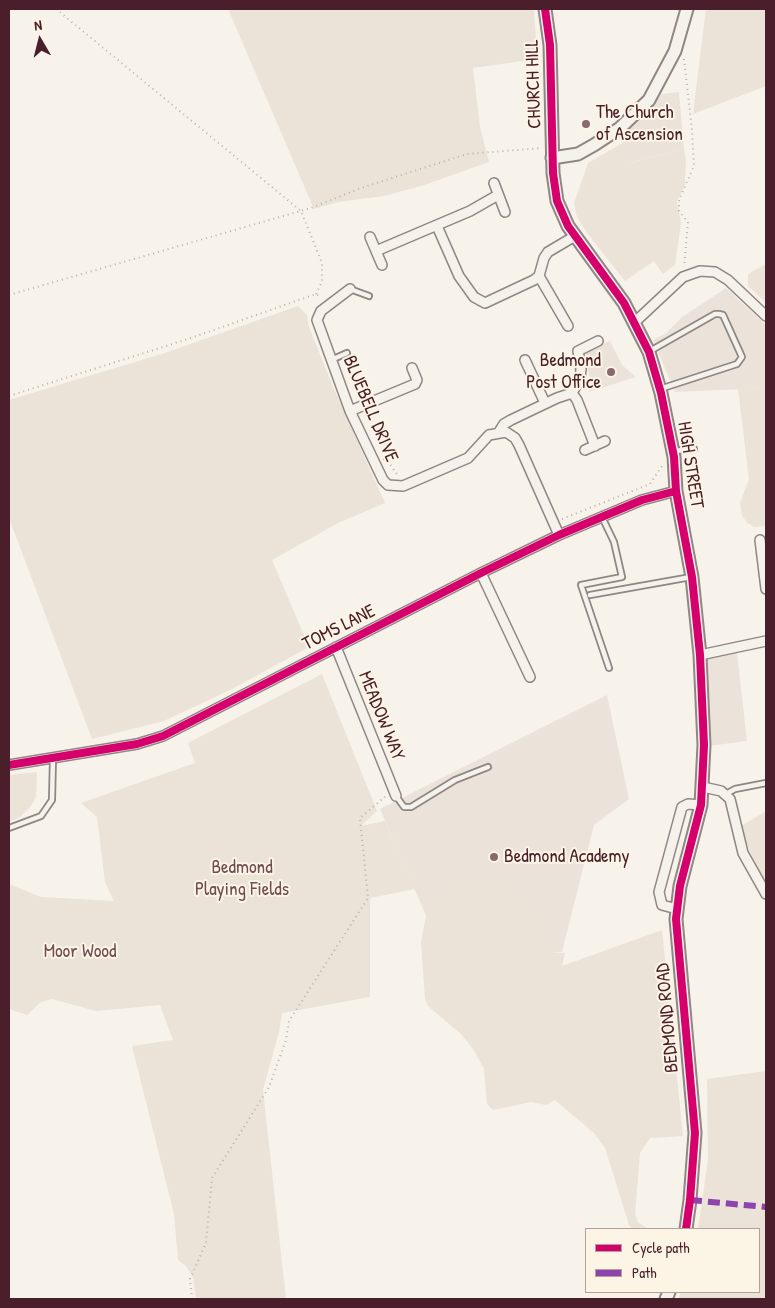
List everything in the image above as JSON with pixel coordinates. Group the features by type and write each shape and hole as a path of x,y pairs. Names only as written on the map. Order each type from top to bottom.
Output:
{"street":[{"name":"CHURCH HILL","path":"545,9 552,79 552,152"},
{"path":"552,152 578,154 620,128 649,100 675,51 687,9"},
{"name":"HIGH STREET","path":"552,152 557,201 575,236 624,303 635,322 648,352 660,389 673,457 676,492 692,577 700,655 704,745 701,805"},
{"path":"494,183 504,212"},
{"path":"376,251 437,226 498,195"},
{"path":"437,226 459,276 480,302 491,302 539,276"},
{"path":"568,326 539,276 544,258 548,252 575,236"},
{"path":"370,237 382,264"},
{"path":"635,322 684,277 700,271 715,272 728,280 766,316"},
{"path":"327,306 350,289"},
{"name":"BLUEBELL DRIVE","path":"327,306 318,314 317,320 350,411 371,457 383,480 388,485 403,486 468,458 489,435 499,432"},
{"path":"558,535 519,445 511,434 499,432 504,424 545,403 572,393 580,379 581,370 578,351 598,341"},
{"path":"525,360 545,403"},
{"path":"350,411 415,384 417,380 412,368"},
{"path":"572,393 577,400 595,446"},
{"path":"585,450 605,441"},
{"name":"TOMS LANE","path":"9,765 137,744 162,736 558,535 642,500 676,492"},
{"path":"760,540 766,590"},
{"path":"481,573 530,677"},
{"path":"700,655 766,640"},
{"name":"MEADOW WAY","path":"336,647 394,793"},
{"path":"703,787 715,788 726,794 730,800 743,854 766,894"},
{"path":"677,909 662,905 658,892 682,807 688,804 701,805"},
{"name":"BEDMOND ROAD","path":"686,1228 695,1133 676,929 680,886 701,805"}],"lane":[{"path":"350,289 369,296"},
{"path":"648,352 715,314 719,314 723,315 742,357 737,364 660,389"},
{"path":"331,360 347,353"},
{"path":"673,457 694,449"},
{"path":"602,516 614,542 622,577 581,585 609,668"},
{"path":"590,595 692,577"},
{"path":"9,828 40,816 52,800 53,758"},
{"path":"394,793 404,807 411,807 455,780 488,767"},
{"path":"726,794 735,789 766,782"}],"path":[{"path":"9,396 188,339 316,294 322,281 322,263 301,211 56,9"},
{"path":"683,51 694,166 679,200 679,211 688,222 684,277"},
{"path":"9,295 301,211 361,188 467,154 552,152"},
{"path":"316,294 322,298 327,306"},
{"path":"371,457 388,461 400,478 403,479"},
{"path":"553,523 650,484 663,464 673,457"},
{"path":"192,1299 190,1279 206,1243 212,1178 269,1087 286,1040 289,1021 368,898 360,818 394,793"}],"shaded area":[{"path":"679,92 684,149 629,163 621,131 643,115 661,94"},
{"path":"726,288 766,325 766,388 675,392 653,340 665,334 682,317"},
{"path":"610,341 622,365 636,377 589,392 593,379 590,377 583,353"},
{"path":"737,652 747,741 709,746 705,655"},
{"name":"Bedmond Academy","path":"607,695 629,799 594,825 562,952 550,953 455,983 380,809"}],"green space":[{"path":"228,9 534,9 537,59 473,68 480,127 489,162 424,185 384,196 338,202 314,209"},
{"path":"706,9 766,9 766,86 693,114"},
{"path":"624,142 630,163 684,149 686,160 685,185 677,201 681,223 675,265 663,274 654,261 625,281 587,233 577,217 574,203 588,163"},
{"path":"766,264 766,303 748,286 748,274"},
{"path":"298,306 307,315 309,327 331,382 385,503 338,523 272,560 309,647 232,689 164,721 92,739 9,518 9,400 165,353"},
{"path":"766,388 766,526 754,527 747,523 742,515 740,503 749,479 738,389"},
{"path":"322,674 377,811 361,826 385,821 415,889 370,898 370,997 282,1013 279,1032 263,1090 286,1299 196,1299 193,1277 186,1266 178,1260 174,1214 132,1046 173,1040 160,1005 96,1011 52,999 41,1002 27,1015 9,1009 9,884 41,897 114,901 105,882 97,817 81,803 195,763 188,743"},
{"path":"37,772 36,797 31,806 20,817 9,822 9,775"},
{"path":"766,811 766,886 746,842 741,826"},
{"path":"484,878 502,886 532,910 551,936 551,953 565,953 562,966 662,930 683,1136 650,1138 640,1153 635,1214 638,1222 647,1228 631,1228 629,1225 605,1148 594,1133 555,1100 546,1105 531,1102 493,1110 487,1104 484,1069 473,1049 461,1034 428,1006 425,999 421,942 426,916 451,892"},
{"path":"766,1071 766,1299 678,1299 681,1293 760,1293 760,1228 698,1228 708,1160 707,1079"}],"marked path":[{"path":"690,1200 766,1207"}],"cycle path":[{"path":"545,9 550,45 553,173 557,201 568,226 624,303 649,352 661,393 674,457 676,491 692,577 700,655 704,745 701,805 680,886 676,919 695,1133 686,1228"},
{"path":"9,765 137,744 163,736 559,535 642,500 676,491"}],"place":[{"name":"The Church of Ascension","path":"586,124"},
{"name":"Bedmond Post Office","path":"611,372"},
{"name":"Bedmond Academy","path":"494,857"}],"park label":[{"name":"Bedmond Playing Fields","path":"242,879"},
{"name":"Moor Wood","path":"80,952"}]}
